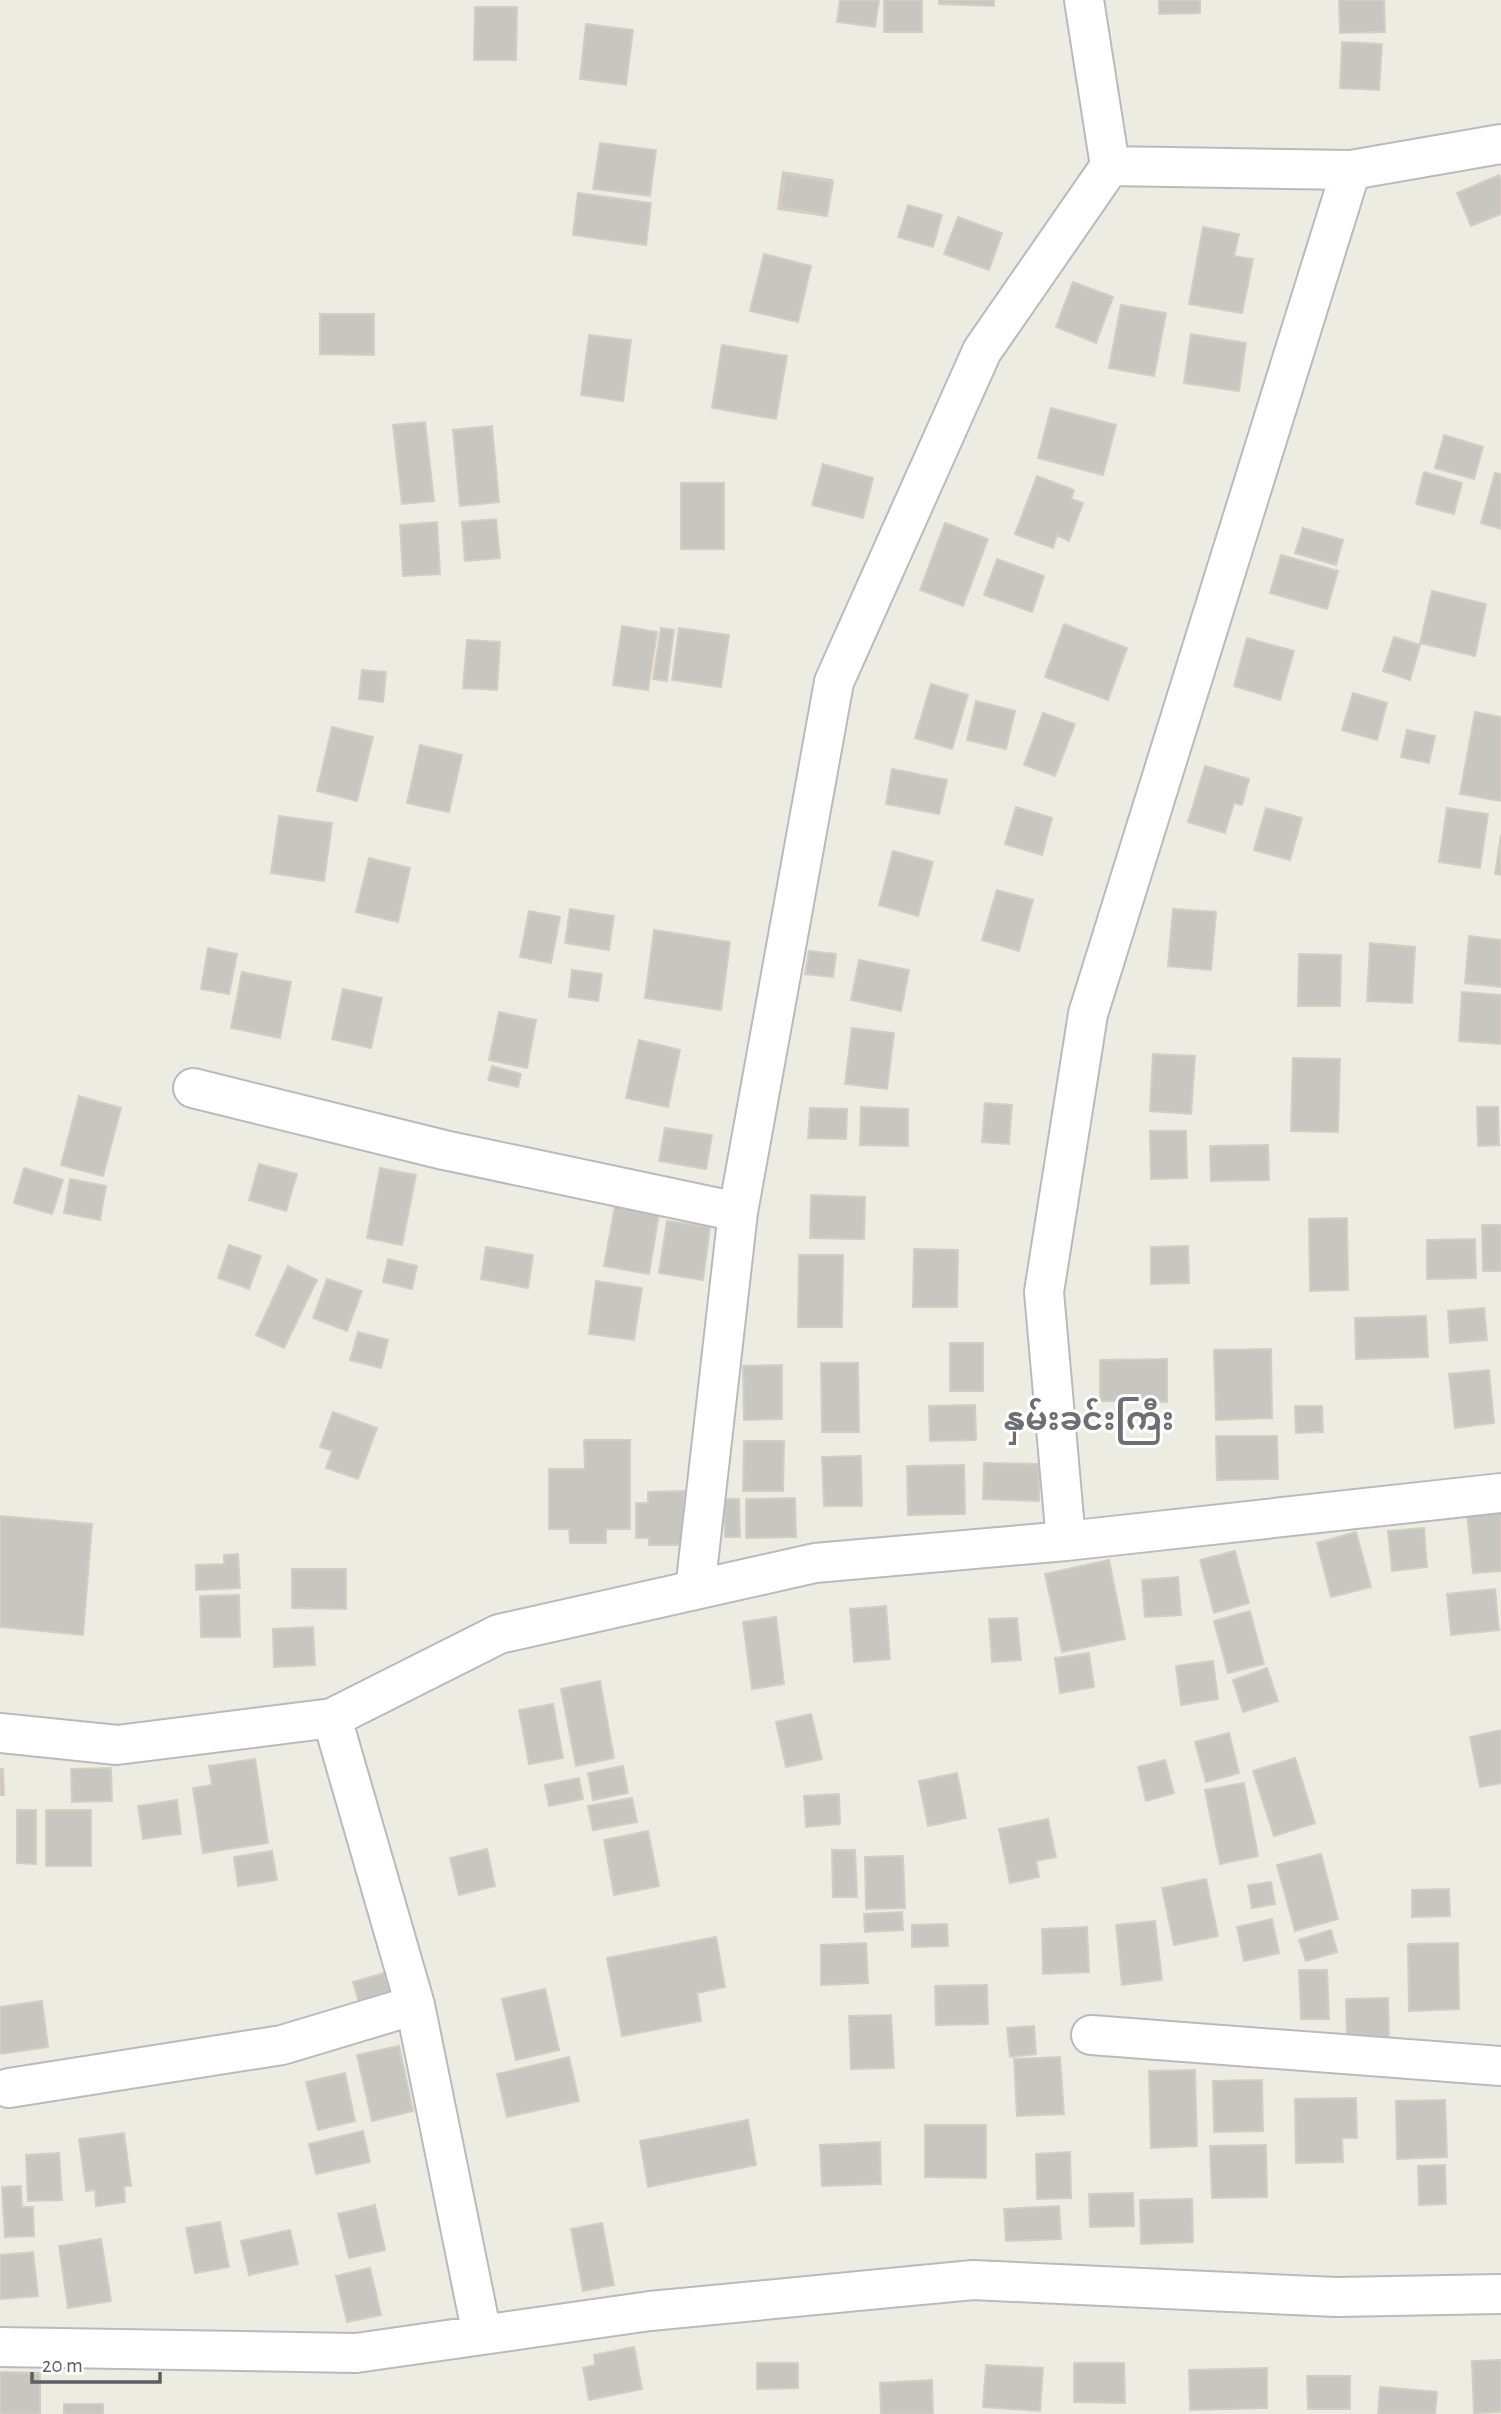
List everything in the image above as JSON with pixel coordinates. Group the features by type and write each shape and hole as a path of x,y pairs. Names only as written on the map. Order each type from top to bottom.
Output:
{"street":[{"path":"695,1590 738,1212 834,682 982,351 1110,166 1084,0"},
{"path":"1110,166 1351,170 1501,144"},
{"path":"1066,1541 1044,1292 1088,1014 1351,170"},
{"path":"193,1088 444,1150 738,1212"},
{"path":"0,1733 117,1745 332,1718 499,1634 816,1563 1066,1541 1501,1493"},
{"path":"332,1718 415,2005 482,2335"},
{"path":"9,2088 282,2045 415,2005"},
{"path":"1091,2035 1501,2066"},
{"path":"0,2347 356,2354 650,2311 974,2280 1336,2297 1501,2294"}],"building":[{"path":"840,0 879,0 875,27 837,22"},
{"path":"884,0 922,0 922,32 884,32"},
{"path":"939,0 994,0 994,6 939,4"},
{"path":"1159,0 1200,0 1200,13 1159,14"},
{"path":"1339,0 1384,0 1385,32 1340,33"},
{"path":"475,7 517,7 516,60 474,60"},
{"path":"586,24 633,30 626,85 580,79"},
{"path":"1342,42 1382,44 1379,90 1340,88"},
{"path":"600,143 656,150 650,196 593,189"},
{"path":"783,172 832,180 827,216 778,209"},
{"path":"786,174 833,182 827,216 780,207"},
{"path":"1499,175 1501,214 1471,226 1457,193"},
{"path":"578,193 651,203 646,245 573,235"},
{"path":"908,205 942,215 933,247 898,237"},
{"path":"958,217 1002,233 989,270 944,254"},
{"path":"1203,227 1239,234 1234,256 1253,259 1242,313 1189,304"},
{"path":"764,254 811,266 798,322 750,311"},
{"path":"1073,282 1113,297 1096,343 1056,327"},
{"path":"1121,305 1166,313 1154,376 1109,368"},
{"path":"320,314 374,314 374,355 320,354"},
{"path":"1191,334 1246,343 1239,391 1184,383"},
{"path":"589,335 631,340 623,401 581,395"},
{"path":"722,345 787,356 776,419 712,408"},
{"path":"1051,408 1116,425 1103,475 1038,458"},
{"path":"425,422 434,501 402,504 393,425"},
{"path":"492,426 499,502 460,506 453,430"},
{"path":"1444,435 1483,447 1474,479 1435,468"},
{"path":"823,464 873,478 863,518 812,505"},
{"path":"1424,472 1462,483 1454,514 1416,504"},
{"path":"1495,473 1501,474 1501,529 1481,523"},
{"path":"1037,476 1074,490 1071,499 1083,503 1069,541 1057,535 1053,548 1015,534"},
{"path":"681,483 724,483 724,549 681,549"},
{"path":"496,519 500,558 465,561 462,522"},
{"path":"437,522 440,574 403,576 400,525"},
{"path":"945,523 988,539 963,606 920,590"},
{"path":"1303,528 1343,540 1336,565 1295,553"},
{"path":"1281,555 1338,571 1327,609 1270,593"},
{"path":"997,559 1044,576 1032,612 984,595"},
{"path":"1432,591 1486,604 1475,656 1420,643"},
{"path":"1064,624 1127,648 1108,700 1045,677"},
{"path":"622,626 657,632 648,690 613,685"},
{"path":"661,628 674,630 667,681 653,679"},
{"path":"679,628 729,635 721,687 672,680"},
{"path":"1394,637 1420,645 1410,680 1383,671"},
{"path":"1247,638 1294,651 1280,700 1234,686"},
{"path":"467,640 500,642 497,690 463,688"},
{"path":"362,670 386,672 383,702 359,699"},
{"path":"931,684 968,695 952,749 915,738"},
{"path":"1353,693 1387,703 1377,740 1342,730"},
{"path":"976,701 1015,711 1006,749 967,740"},
{"path":"1475,712 1501,717 1501,801 1460,794"},
{"path":"1043,713 1075,724 1055,776 1024,765"},
{"path":"332,727 373,737 357,801 317,791"},
{"path":"1407,730 1435,736 1429,763 1401,757"},
{"path":"420,745 462,755 449,812 407,803"},
{"path":"1205,766 1249,779 1242,805 1234,803 1225,833 1188,822"},
{"path":"892,769 947,780 939,814 886,804"},
{"path":"1016,807 1052,818 1042,855 1005,844"},
{"path":"1266,808 1302,818 1290,860 1254,850"},
{"path":"1447,808 1488,814 1480,868 1439,862"},
{"path":"279,816 332,823 324,881 271,873"},
{"path":"1501,835 1501,875 1495,874"},
{"path":"893,851 933,862 918,916 879,905"},
{"path":"369,858 410,868 398,922 356,912"},
{"path":"997,890 1033,900 1019,951 982,940"},
{"path":"570,909 614,916 609,950 565,943"},
{"path":"1173,909 1216,912 1211,970 1168,966"},
{"path":"529,911 560,917 551,963 520,957"},
{"path":"654,930 730,942 721,1010 645,998"},
{"path":"1469,936 1501,940 1501,987 1465,983"},
{"path":"1370,943 1415,947 1412,1003 1367,1001"},
{"path":"208,948 237,954 229,994 201,989"},
{"path":"809,951 836,954 833,977 805,974"},
{"path":"1299,954 1341,955 1340,1006 1298,1006"},
{"path":"859,960 909,970 901,1011 851,1000"},
{"path":"572,970 602,974 598,1001 569,997"},
{"path":"242,972 291,982 280,1038 231,1028"},
{"path":"343,989 382,998 371,1048 332,1039"},
{"path":"1462,992 1501,995 1501,1044 1459,1041"},
{"path":"499,1012 536,1020 527,1068 489,1060"},
{"path":"852,1028 894,1033 887,1089 845,1084"},
{"path":"639,1040 680,1050 668,1107 626,1098"},
{"path":"1153,1054 1195,1056 1191,1114 1150,1111"},
{"path":"1293,1058 1340,1059 1338,1132 1291,1131"},
{"path":"492,1066 521,1074 518,1087 488,1080"},
{"path":"79,1096 121,1108 103,1176 61,1165"},
{"path":"985,1103 1012,1105 1009,1144 982,1142"},
{"path":"861,1107 908,1109 908,1146 860,1145"},
{"path":"1477,1107 1498,1107 1499,1145 1478,1146"},
{"path":"810,1108 847,1109 846,1139 808,1138"},
{"path":"665,1128 712,1135 706,1169 659,1161"},
{"path":"1150,1131 1186,1131 1187,1178 1151,1179"},
{"path":"1268,1145 1269,1180 1211,1181 1210,1146"},
{"path":"259,1164 297,1174 286,1211 249,1200"},
{"path":"24,1168 63,1180 52,1214 14,1203"},
{"path":"380,1168 416,1175 402,1245 367,1238"},
{"path":"70,1179 106,1186 100,1220 64,1213"},
{"path":"811,1195 865,1197 864,1239 810,1238"},
{"path":"615,1206 659,1214 649,1274 604,1266"},
{"path":"1347,1218 1348,1290 1310,1291 1309,1219"},
{"path":"667,1221 710,1227 703,1280 659,1273"},
{"path":"1482,1225 1501,1225 1501,1271 1483,1271"},
{"path":"1475,1239 1476,1278 1427,1279 1427,1240"},
{"path":"229,1245 261,1256 249,1289 218,1278"},
{"path":"1188,1246 1189,1283 1151,1284 1151,1247"},
{"path":"486,1247 533,1255 528,1288 481,1279"},
{"path":"914,1249 958,1250 957,1307 913,1307"},
{"path":"799,1255 843,1255 842,1327 798,1327"},
{"path":"388,1259 417,1266 412,1289 383,1282"},
{"path":"288,1266 317,1280 284,1348 256,1335"},
{"path":"327,1279 362,1291 347,1331 313,1318"},
{"path":"596,1281 642,1288 634,1340 589,1334"},
{"path":"1484,1308 1487,1340 1450,1343 1448,1311"},
{"path":"1426,1316 1428,1357 1356,1359 1355,1318"},
{"path":"358,1332 388,1340 381,1368 350,1360"},
{"path":"950,1343 983,1343 983,1391 950,1391"},
{"path":"1271,1349 1272,1418 1216,1420 1214,1350"},
{"path":"1167,1359 1167,1402 1100,1401 1100,1360"},
{"path":"821,1363 858,1363 859,1432 822,1432"},
{"path":"782,1365 782,1419 744,1420 743,1366"},
{"path":"1489,1370 1494,1423 1455,1428 1449,1374"},
{"path":"975,1405 976,1440 930,1441 929,1406"},
{"path":"1295,1406 1322,1406 1323,1432 1296,1433"},
{"path":"333,1412 377,1428 358,1479 326,1468 332,1451 320,1447"},
{"path":"1216,1436 1277,1436 1278,1479 1217,1480"},
{"path":"584,1440 630,1440 630,1529 606,1529 606,1543 570,1543 569,1529 549,1529 549,1469 585,1469"},
{"path":"744,1441 784,1441 783,1491 743,1491"},
{"path":"861,1456 862,1506 824,1506 822,1457"},
{"path":"984,1463 1039,1464 1039,1501 983,1499"},
{"path":"964,1465 965,1514 908,1515 907,1466"},
{"path":"684,1491 685,1545 649,1545 649,1538 636,1538 636,1503 648,1503 648,1492"},
{"path":"795,1498 796,1537 746,1538 746,1499"},
{"path":"724,1499 739,1499 740,1537 725,1537"},
{"path":"1501,1511 1501,1571 1473,1573 1467,1513"},
{"path":"0,1516 92,1524 83,1635 0,1627"},
{"path":"1424,1528 1427,1567 1392,1571 1388,1531"},
{"path":"1356,1532 1371,1587 1331,1597 1317,1543"},
{"path":"1235,1551 1249,1603 1214,1613 1200,1560"},
{"path":"238,1554 240,1588 196,1590 196,1565 224,1564 224,1555"},
{"path":"1109,1560 1125,1639 1062,1652 1045,1574"},
{"path":"292,1569 346,1569 346,1609 292,1608"},
{"path":"1178,1577 1181,1615 1145,1617 1142,1580"},
{"path":"1495,1589 1499,1630 1451,1635 1447,1594"},
{"path":"239,1595 240,1637 201,1637 200,1596"},
{"path":"886,1606 890,1659 854,1662 850,1609"},
{"path":"1250,1611 1264,1664 1228,1673 1214,1621"},
{"path":"776,1617 784,1684 752,1689 743,1622"},
{"path":"1017,1618 1021,1660 992,1662 989,1619"},
{"path":"313,1627 315,1665 274,1667 273,1629"},
{"path":"1089,1653 1094,1687 1060,1693 1055,1658"},
{"path":"1213,1661 1218,1699 1181,1705 1176,1666"},
{"path":"1267,1668 1278,1701 1243,1712 1233,1680"},
{"path":"600,1681 614,1758 576,1766 561,1689"},
{"path":"553,1704 563,1758 529,1764 519,1710"},
{"path":"811,1714 822,1759 786,1767 776,1722"},
{"path":"1501,1730 1501,1783 1480,1787 1470,1737"},
{"path":"1229,1733 1239,1773 1206,1782 1195,1742"},
{"path":"1295,1758 1315,1823 1274,1836 1253,1771"},
{"path":"255,1759 268,1843 203,1853 193,1788 212,1785 209,1766"},
{"path":"1165,1760 1174,1793 1146,1801 1138,1767"},
{"path":"623,1766 628,1793 593,1800 588,1773"},
{"path":"111,1768 112,1801 72,1802 71,1769"},
{"path":"0,1769 3,1769 4,1795 0,1795"},
{"path":"957,1773 966,1818 928,1826 919,1781"},
{"path":"579,1778 583,1799 549,1806 545,1785"},
{"path":"1244,1783 1258,1856 1220,1864 1205,1790"},
{"path":"839,1794 840,1824 806,1827 804,1796"},
{"path":"632,1798 637,1822 593,1830 588,1806"},
{"path":"177,1800 181,1834 143,1839 138,1806"},
{"path":"17,1810 36,1810 36,1864 17,1863"},
{"path":"46,1810 91,1810 91,1866 46,1866"},
{"path":"1048,1819 1056,1857 1036,1861 1039,1877 1010,1883 999,1829"},
{"path":"648,1831 659,1886 614,1895 604,1840"},
{"path":"487,1849 495,1886 459,1895 450,1858"},
{"path":"832,1850 855,1850 857,1897 833,1897"},
{"path":"272,1851 277,1880 238,1886 234,1857"},
{"path":"1321,1854 1338,1919 1295,1931 1277,1865"},
{"path":"903,1856 905,1908 866,1909 865,1857"},
{"path":"1206,1879 1218,1936 1174,1945 1162,1888"},
{"path":"1271,1882 1275,1904 1252,1908 1248,1885"},
{"path":"1449,1889 1450,1916 1412,1917 1412,1890"},
{"path":"902,1912 903,1930 865,1932 864,1914"},
{"path":"1272,1919 1279,1953 1244,1961 1237,1927"},
{"path":"1155,1921 1162,1980 1122,1985 1116,1925"},
{"path":"947,1924 948,1946 912,1947 912,1925"},
{"path":"1087,1927 1089,1972 1043,1974 1042,1929"},
{"path":"1331,1930 1337,1952 1306,1961 1299,1940"},
{"path":"716,1937 725,1987 697,1993 701,2021 622,2036 607,1958"},
{"path":"866,1943 868,1983 821,1985 821,1945"},
{"path":"1458,1943 1459,2009 1409,2011 1408,1944"},
{"path":"1299,1970 1327,1970 1329,2019 1301,2019"},
{"path":"384,1973 392,2000 361,2009 353,1982"},
{"path":"987,1985 988,2024 936,2025 935,1986"},
{"path":"545,1989 559,2050 516,2060 502,1999"},
{"path":"1388,1998 1389,2039 1347,2039 1346,1999"},
{"path":"42,2001 48,2047 0,2054 0,2007"},
{"path":"891,2015 894,2068 851,2069 849,2016"},
{"path":"1034,2026 1036,2054 1010,2057 1007,2028"},
{"path":"399,2046 413,2111 372,2121 357,2055"},
{"path":"569,2057 579,2101 507,2117 497,2074"},
{"path":"1060,2057 1064,2114 1017,2116 1014,2059"},
{"path":"1195,2070 1197,2146 1151,2148 1149,2071"},
{"path":"345,2073 355,2121 318,2130 306,2082"},
{"path":"1262,2080 1263,2131 1214,2132 1213,2081"},
{"path":"1356,2098 1357,2138 1342,2138 1343,2162 1296,2163 1295,2099"},
{"path":"1445,2100 1447,2157 1397,2159 1396,2101"},
{"path":"748,2120 756,2165 648,2187 640,2141"},
{"path":"925,2125 986,2125 986,2178 925,2177"},
{"path":"363,2131 370,2162 316,2174 309,2144"},
{"path":"124,2133 131,2186 124,2186 125,2202 96,2206 95,2190 86,2191 79,2139"},
{"path":"880,2142 881,2184 822,2186 820,2145"},
{"path":"1266,2145 1267,2197 1212,2198 1210,2146"},
{"path":"1070,2152 1071,2198 1037,2199 1036,2154"},
{"path":"59,2153 62,2200 28,2201 26,2155"},
{"path":"1445,2165 1446,2204 1419,2205 1418,2166"},
{"path":"21,2186 22,2207 33,2207 34,2236 5,2237 2,2187"},
{"path":"1133,2193 1134,2226 1090,2227 1089,2194"},
{"path":"1192,2199 1193,2242 1141,2244 1140,2200"},
{"path":"375,2205 385,2250 349,2258 338,2214"},
{"path":"1059,2206 1061,2239 1006,2241 1004,2209"},
{"path":"220,2222 229,2267 195,2273 186,2228"},
{"path":"602,2223 614,2285 583,2291 571,2229"},
{"path":"290,2230 298,2264 249,2275 241,2241"},
{"path":"101,2239 111,2301 68,2308 59,2246"},
{"path":"33,2252 38,2296 0,2299 0,2255"},
{"path":"370,2268 381,2315 347,2322 336,2276"},
{"path":"634,2347 642,2389 589,2400 583,2368 595,2365 594,2355"},
{"path":"1501,2360 1501,2412 1474,2413 1472,2361"},
{"path":"757,2363 798,2363 798,2388 757,2389"},
{"path":"1074,2363 1124,2363 1125,2403 1074,2402"},
{"path":"986,2365 1043,2368 1040,2411 983,2407"},
{"path":"1267,2368 1267,2408 1190,2410 1189,2370"},
{"path":"0,2372 40,2373 40,2414 0,2414"},
{"path":"1307,2376 1350,2376 1350,2409 1308,2409"},
{"path":"932,2380 933,2414 881,2414 880,2383"},
{"path":"1380,2387 1437,2392 1435,2414 1378,2414"},
{"path":"64,2404 103,2404 103,2414 64,2414"}],"district":[{"name":"နှမ်းခင်းကြီး","path":"1089,1420"}]}
